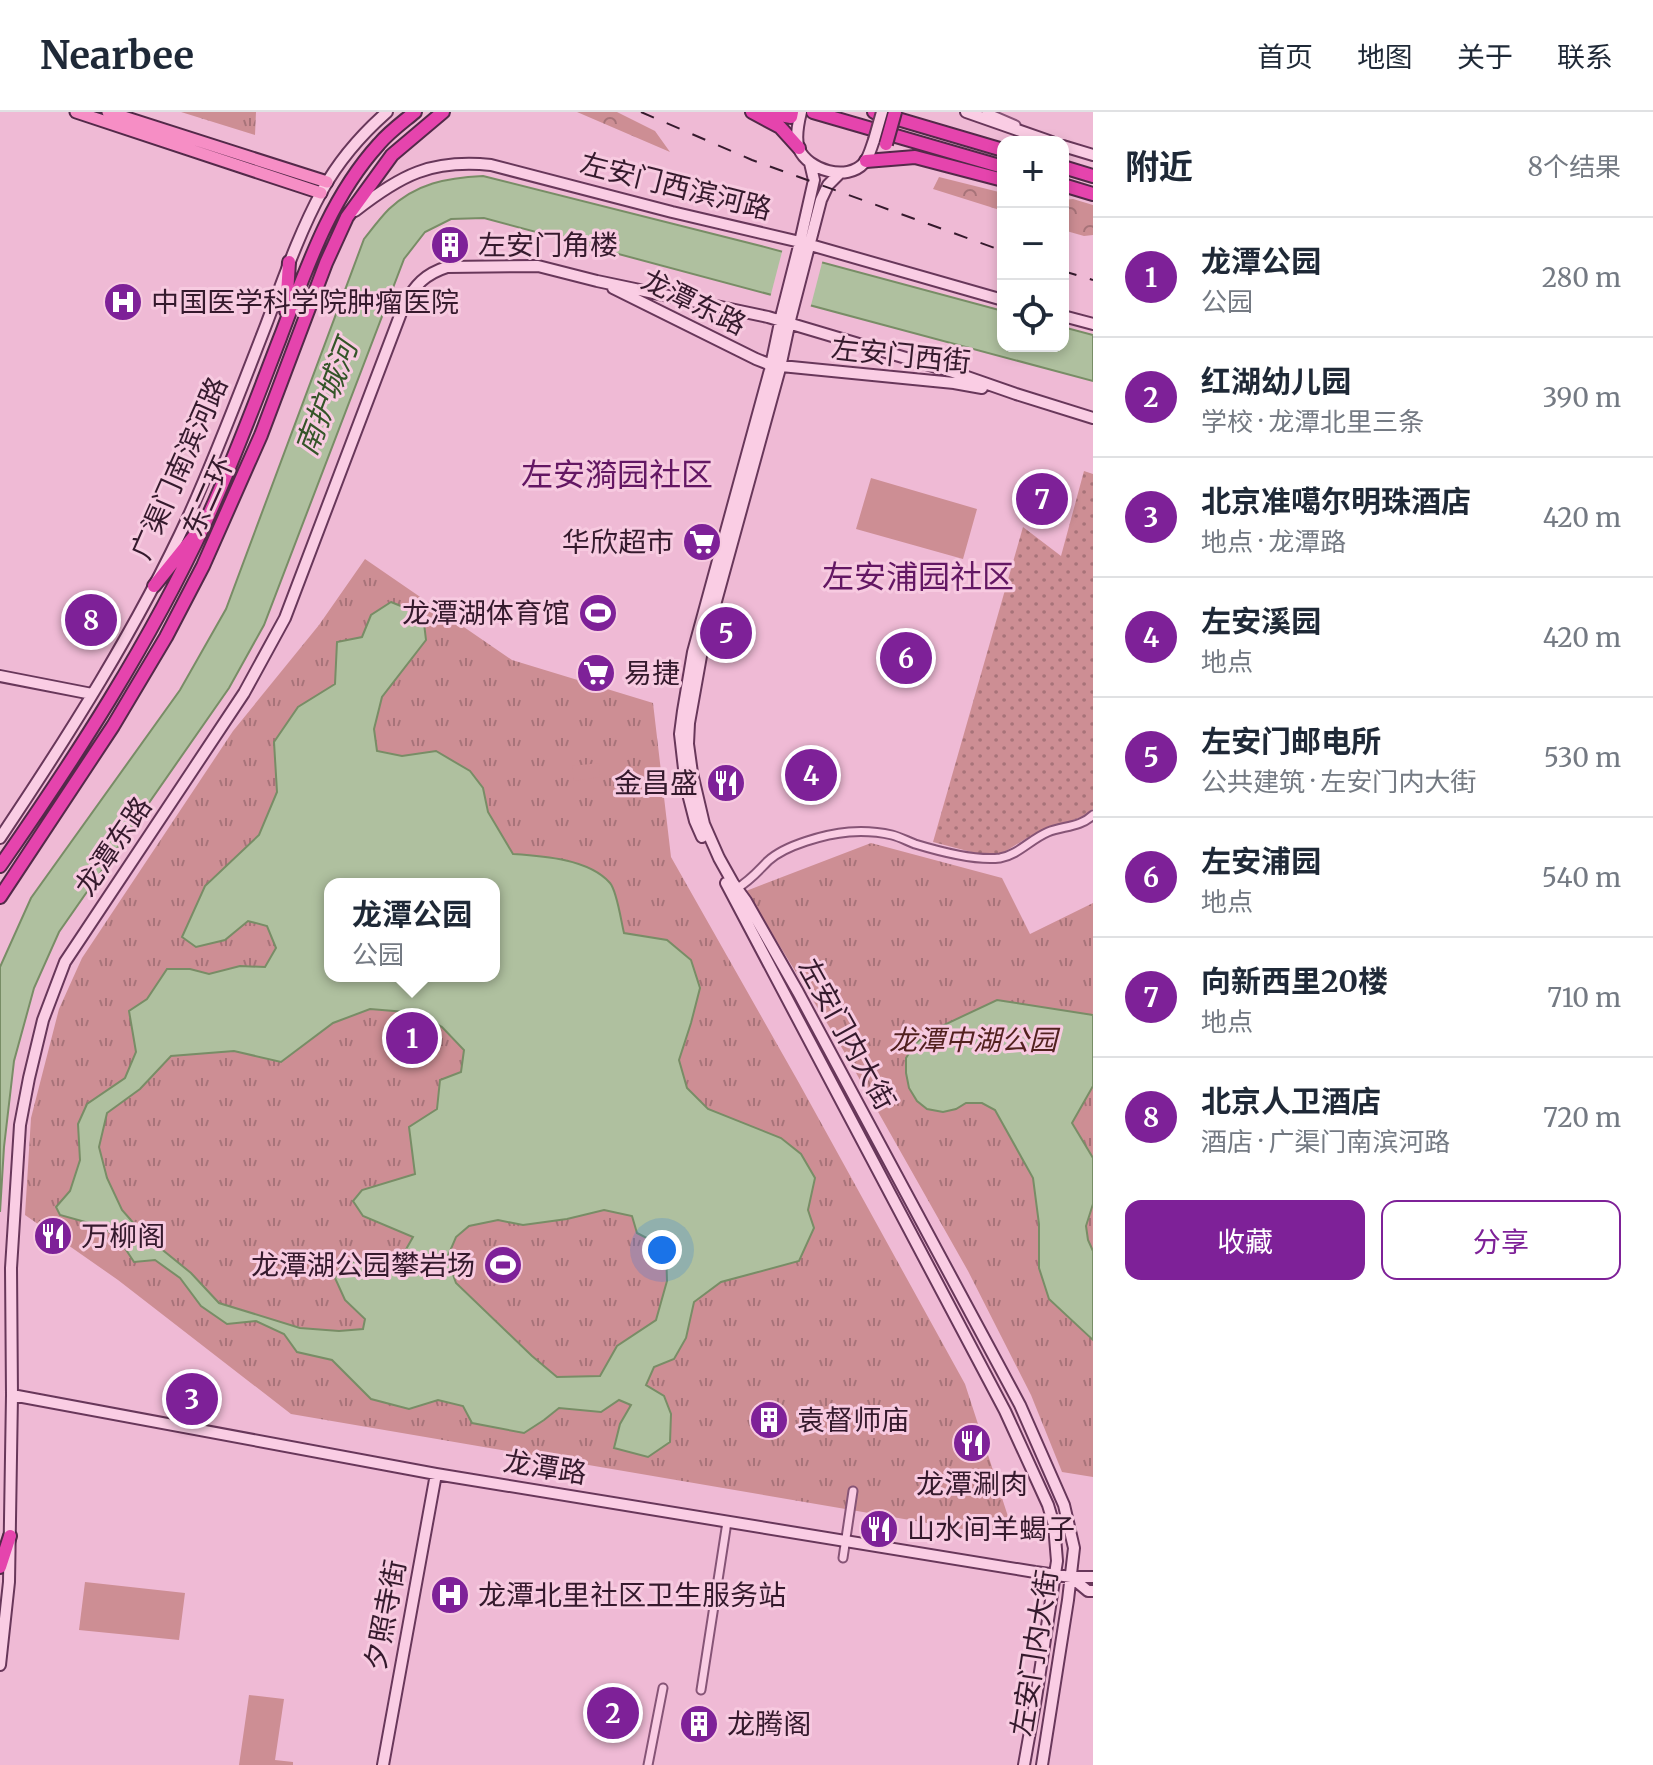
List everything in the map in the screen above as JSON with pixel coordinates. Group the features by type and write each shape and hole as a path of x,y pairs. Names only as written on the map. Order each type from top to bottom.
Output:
{"highway":[{"name":"东二环","path":"0,866 99,717 158,617 207,520 246,429 311,257 336,205 379,143 415,112"},
{"name":"东二环","path":"0,897 113,726 191,590 261,435 326,263 347,217 392,155 443,112"},
{"path":"752,112 780,127 799,148"},
{"path":"764,112 796,115"},
{"path":"813,112 997,165"},
{"path":"874,112 997,148"},
{"path":"895,112 880,142 889,149 997,178"},
{"path":"866,161 915,157"},
{"path":"1069,169 1093,176"},
{"path":"1069,188 1090,193"},
{"path":"285,324 289,262"},
{"path":"154,586 207,520"},
{"path":"0,1567 10,1536"}],"main road":[{"path":"76,112 324,188"},
{"path":"108,112 324,188"}],"street":[{"name":"广渠门南滨河路","path":"0,838 47,769 154,586 224,434 289,262 324,188 366,131 387,112"},
{"path":"804,247 824,191 834,177 857,169 880,142 882,112"},
{"path":"966,112 1036,136"},
{"path":"986,112 1040,136"},
{"path":"796,115 799,148 810,163 814,180 804,247"},
{"path":"1069,148 1093,155"},
{"name":"左安门西滨河路","path":"347,217 386,187 413,174 441,165 467,162 491,165 997,298"},
{"path":"810,163 826,171 840,173"},
{"name":"左安门内大街","path":"804,247 701,656 689,723 692,773 704,824 734,890 991,1384 1030,1463 1054,1525 1057,1545 1054,1575 1024,1765"},
{"name":"龙潭东路","path":"0,1665 9,1582 11,1268 20,1125 43,1020 65,962 244,693 285,618 412,289 423,278 447,267 538,266 785,322"},
{"name":"龙潭东路","path":"597,281 775,366"},
{"path":"1069,318 1093,324"},
{"name":"左安门西街","path":"785,322 1093,418"},
{"name":"左安门西街","path":"775,366 954,383 1016,394"},
{"path":"0,676 92,694"},
{"path":"734,890 750,881 781,852 848,832 891,835 950,852 979,858 1002,858 1024,848 1040,835 1061,827 1082,824 1093,815"},
{"name":"左安门内大街","path":"734,890 746,901 798,992 1020,1405 1067,1515 1074,1548 1042,1765"},
{"name":"龙潭路","path":"12,1395 436,1474 1054,1575 1093,1577"},
{"name":"夕照寺街","path":"383,1765 436,1474"},
{"path":"843,1558 853,1491"},
{"path":"701,1690 727,1522"},
{"name":"龙潭路","path":"1071,1577 1093,1570"},
{"name":"龙潭路","path":"1071,1577 1093,1589"},
{"path":"648,1765 663,1688"}],"green space":[{"path":"181,112 256,112 255,135"},
{"path":"577,112 617,112 655,131 670,152"},
{"path":"939,177 997,192 997,209 933,189"},
{"path":"1069,199 1093,205 1093,235 1069,232"},
{"path":"1084,471 1093,474 1093,809 1089,814 1027,838 1001,854 979,854 933,842 1023,527 1061,556"},
{"path":"871,478 977,509 963,559 856,529"},
{"path":"365,559 512,660 653,703 671,857 965,1384 1015,1538 291,1414 118,1280 25,1215 31,1118 59,1009 82,958 233,731 319,625"},
{"path":"599,763 600,777 574,781 572,766"},
{"name":"龙潭中湖公园","path":"871,843 1002,878 1030,934 1093,903 1093,1477 1062,1472 1031,1395 968,1271 838,1041 746,891"},
{"path":"85,1582 185,1593 179,1640 79,1630"},
{"path":"249,1695 284,1699 275,1760 293,1762 293,1765 239,1765"}],"water":[{"name":"南护城河","path":"483,176 997,309 997,352 1069,352 1069,329 1093,335 1093,381 484,218 451,219 425,232 404,259 264,625 229,688 59,932 34,988 14,1061 0,1212 0,967 31,898 180,690 226,609 364,239 389,209 410,193 457,178"},
{"path":"391,602 423,615 426,640 382,697 374,729 377,751 402,756 436,751 470,771 483,788 488,812 513,854 565,860 601,875 615,892 624,933 667,940 691,960 700,988 679,1060 687,1088 708,1109 781,1138 801,1154 815,1178 808,1210 814,1228 799,1261 721,1282 694,1302 686,1338 674,1359 654,1367 646,1385 664,1396 671,1414 670,1442 648,1457 614,1448 620,1424 631,1405 619,1400 601,1412 559,1408 524,1433 472,1423 463,1406 438,1400 409,1409 371,1399 332,1360 297,1352 284,1334 256,1321 227,1324 201,1306 180,1278 155,1260 134,1262 117,1236 96,1225 60,1215 56,1207 70,1191 80,1160 78,1124 87,1104 125,1078 136,1052 129,1011 147,999 167,969 190,969 209,974 240,966 265,967 276,948 267,926 248,921 225,940 196,947 182,937 205,886 259,835 277,792 274,742 298,707 335,684 337,642 362,637 371,615","holes":["370,1009 418,1013 442,1027 464,1050 461,1072 440,1080 437,1109 409,1127 415,1174 362,1190 353,1201 363,1216 413,1237 396,1274 372,1265 344,1260 335,1278 345,1300 365,1319 363,1329 300,1328 219,1303 191,1273 143,1234 122,1210 107,1178 99,1147 107,1113 140,1089 171,1056 234,1051 281,1062 333,1023","604,1210 632,1216 637,1233 666,1248 667,1281 656,1320 617,1346 600,1376 557,1377 456,1283 447,1258 456,1237 469,1226 498,1220 523,1225"]},
{"path":"997,1000 1093,1015 1093,1086 1072,1123 1093,1158 1093,1204 1086,1226 1093,1251 1093,1340 1049,1299 1039,1268 1039,1224 1033,1178 995,1110 982,1103 966,1103 943,1112 927,1109 909,1088 906,1058 915,1044 927,1033"}],"pier":[{"path":"783,248 823,259 810,309 770,298"}],"railway":[{"path":"641,112 752,160 997,249"},
{"path":"1069,273 1093,280"}],"place":[{"name":"左安门角楼","path":"450,245"},
{"name":"中国医学科学院肿瘤医院","path":"123,302"},
{"name":"向新西里20楼","path":"1042,499"},
{"name":"华欣超市","path":"702,542"},
{"name":"龙潭湖体育馆","path":"598,613"},
{"name":"北京人卫酒店","path":"91,620"},
{"name":"左安门邮电所","path":"726,633"},
{"name":"左安浦园","path":"906,658"},
{"name":"易捷","path":"596,673"},
{"name":"左安溪园","path":"811,775"},
{"name":"金昌盛","path":"726,783"},
{"name":"龙潭公园","path":"412,1038"},
{"name":"万柳阁","path":"53,1236"},
{"name":"龙潭湖公园攀岩场","path":"503,1265"},
{"name":"北京准噶尔明珠酒店","path":"192,1399"},
{"name":"袁督师庙","path":"769,1420"},
{"name":"龙潭涮肉","path":"972,1443"},
{"name":"山水间羊蝎子","path":"879,1529"},
{"name":"龙潭北里社区卫生服务站","path":"450,1595"},
{"name":"红湖幼儿园","path":"613,1713"},
{"name":"龙腾阁","path":"699,1724"}],"district":[{"name":"左安漪园社区","path":"617,475"},
{"name":"左安浦园社区","path":"918,577"}]}
